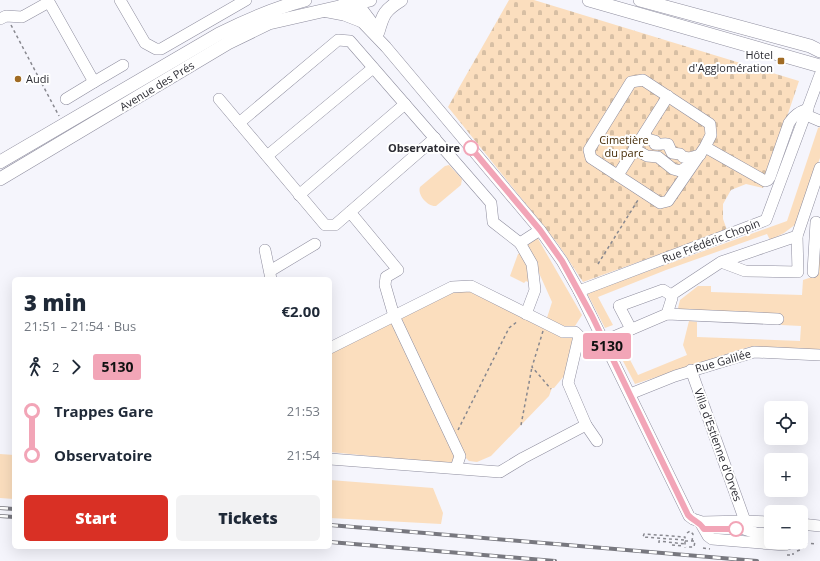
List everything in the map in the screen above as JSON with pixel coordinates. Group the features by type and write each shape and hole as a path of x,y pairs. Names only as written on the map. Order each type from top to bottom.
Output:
{"main road":[{"name":"Avenue des Prés","path":"0,162 219,34 247,20 286,5 305,0"},
{"path":"378,32 381,21 389,8 401,0"},
{"path":"589,0 820,66"},
{"path":"640,0 810,46 820,51"},
{"name":"Avenue des Prés","path":"0,179 228,43 269,23 323,11 352,1"},
{"path":"269,23 271,19 295,10 352,1"}],"street":[{"path":"120,0 145,43 156,49 161,48 246,0"},
{"path":"352,1 378,32 386,47"},
{"path":"352,1 362,22 386,47 540,230 562,261 604,341 684,508 691,518 702,525 708,536 712,539 764,544"},
{"path":"3,18 22,17 49,2 94,82"},
{"path":"323,11 344,15 362,22"},
{"path":"179,38 196,63"},
{"path":"239,123 338,40 350,41 491,203 492,222 520,244 532,264 535,290 525,313"},
{"path":"66,99 123,65"},
{"path":"267,156 373,68"},
{"name":"Rue Frédéric Chopin","path":"579,291 766,220 820,75"},
{"path":"643,80 710,124 710,135 700,154 668,202 660,203 591,158 589,150 631,82 643,80"},
{"path":"663,146 668,96"},
{"path":"219,100 325,225 335,225 435,138"},
{"path":"299,195 405,104"},
{"path":"634,149 663,146 689,158 700,154 768,180 793,116 799,112 807,112 820,121"},
{"path":"634,149 647,156 662,158 673,169 680,171 700,154"},
{"path":"618,175 634,149"},
{"path":"721,262 745,271 798,272 797,236 820,168"},
{"path":"350,212 398,270 386,277 385,285 394,316 460,456 456,468"},
{"path":"671,295 721,262 797,236 818,220"},
{"path":"813,272 818,220"},
{"path":"520,244 540,230"},
{"path":"265,250 270,275 315,244"},
{"path":"332,347 452,287 471,286 563,332 576,332 579,336 568,383 586,425 597,441"},
{"path":"631,329 619,306 664,290 671,295"},
{"path":"667,314 672,298 671,295"},
{"path":"604,341 667,314 778,319"},
{"name":"Rue Galilée","path":"630,394 691,370 754,352 820,355"},
{"name":"Villa d'Estienne d'Orves","path":"691,370 743,525"},
{"path":"332,458 500,472 586,425"},
{"path":"743,525 764,523"},
{"path":"702,525 764,527"},
{"path":"743,525 756,533 764,534"},
{"path":"808,527 820,526"}],"path":[{"path":"3,18 60,119"},
{"path":"598,264 643,191"},
{"path":"453,441 509,328 525,313"},
{"path":"521,425 532,367 546,323"},
{"path":"532,367 551,389"},
{"path":"672,546 694,547 694,541 692,541 693,534 690,531 687,533"},
{"path":"685,547 684,540 685,537 644,534 643,537 684,540 692,541"},
{"path":"659,543 659,541 685,544"},
{"path":"808,543 817,544"},
{"path":"704,548 711,549"}],"green space":[{"name":"Cimetière du parc","path":"509,0 534,0 799,81 763,188 746,184 731,190 723,204 723,219 727,230 583,282 558,244 448,107"},
{"path":"820,127 820,158 796,224 784,233 770,240 767,234 666,270 598,297 613,325 605,328 587,293 787,221 818,128"},
{"path":"449,165 462,179 461,185 436,206 430,205 422,197 419,190 420,187 445,166"},
{"path":"820,232 820,350 749,347 635,384 613,342 619,339 638,375 687,355 683,345 689,321 697,322 697,337 800,341 801,326 781,325 783,315 683,312 678,308 680,300 698,286 711,286 711,292 802,295 803,280 815,276"},
{"path":"537,237 582,315 575,326 564,329 546,321 552,302 526,244"},
{"path":"520,253 527,260 531,284 526,281 524,283 510,276 518,254"},
{"path":"472,290 572,336 575,340 569,370 554,388 552,388 549,396 491,456 477,462 469,461 464,456 400,320 404,316 454,291 463,292"},
{"path":"393,322 457,452 455,459 450,464 332,452 332,352"},
{"path":"0,454 12,455 12,499 0,498"},
{"path":"332,480 433,488 443,513 441,524 332,518"}],"railway":[{"path":"0,508 12,509"},
{"path":"0,516 12,517"},
{"path":"332,525 757,561"},
{"path":"332,542 555,561"}],"bus line":[{"name":"5130","path":"471,148 540,230 562,261 592,316 688,515 700,522 704,529 736,529"}],"place":[{"name":"Hôtel d'Agglomération","path":"781,61"},
{"name":"Audi","path":"18,79"},
{"name":"Observatoire","path":"471,148"}]}
